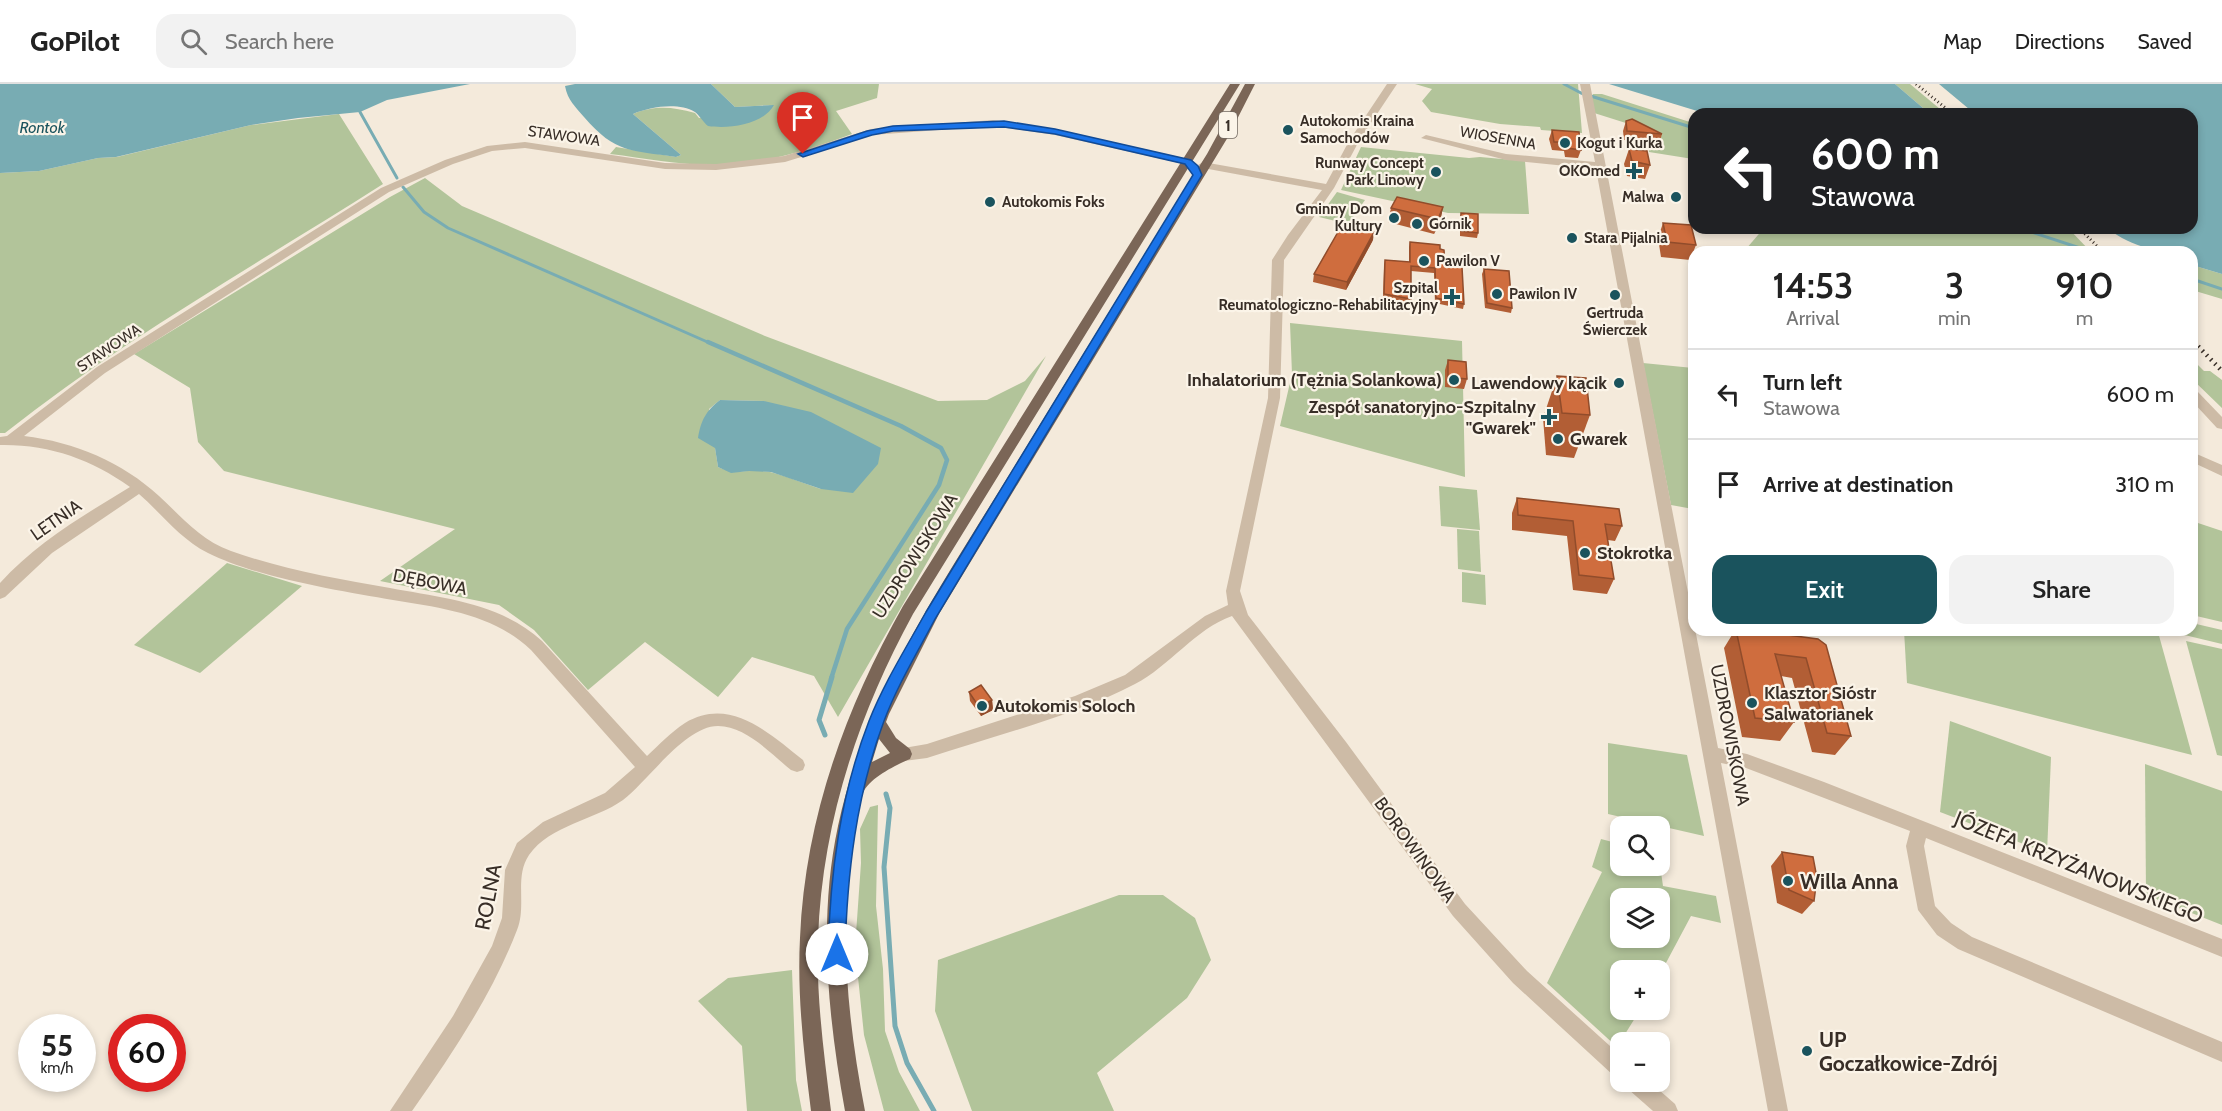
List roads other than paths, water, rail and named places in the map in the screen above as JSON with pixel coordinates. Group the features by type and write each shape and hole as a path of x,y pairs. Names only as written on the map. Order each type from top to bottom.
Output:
{"main road":[{"name":"UZDROWISKOWA","path":"821,1111 809,997 809,938 817,859 828,804 855,714 908,610 1235,84"},
{"name":"1","path":"855,1111 837,994 837,933 843,850 855,788 877,721 898,675 930,616 1250,84"},
{"path":"1188,162 1193,166 1197,175"},
{"path":"855,788 881,764 904,754 890,743 877,721"}],"street":[{"name":"BOROWINOWA","path":"1392,84 1354,141 1329,188 1292,237 1278,260 1274,398 1233,591 1237,608 1251,631 1476,931 1543,999 1610,1059"},
{"name":"UZDROWISKOWA","path":"1586,92 1688,636"},
{"name":"STAWOWA","path":"6,440 101,370 385,190 449,162 491,148 525,145 665,166 716,168 785,159 871,132 993,123 1055,132 1188,162"},
{"name":"WIOSENNA","path":"1426,138 1506,157 1600,166"},
{"path":"1203,165 1329,188"},
{"path":"2198,400 2222,425"},
{"name":"DĘBOWA","path":"6,440 46,444 107,465 140,487 193,539 222,554 348,586 460,607 488,615 517,629 539,648 646,767"},
{"path":"2198,460 2222,471"},
{"name":"LETNIA","path":"0,593 22,569 43,552 140,487"},
{"path":"904,754 927,751 1080,701 1131,679 1210,620 1237,608"},
{"name":"UZDROWISKOWA","path":"1688,636 1778,1111"},
{"path":"646,767 693,725 717,718 749,727 797,765"},
{"name":"JÓZEFA KRZYŻANOWSKIEGO","path":"1711,754 1747,761 1818,787 2222,948"},
{"name":"ROLNA","path":"400,1111 452,1037 494,964 510,924 512,871 524,848 543,832 606,801 628,786 646,767"},
{"path":"1919,829 1915,846 1927,910 1944,929 1965,943 2222,1052"},
{"path":"1646,1092 1668,1111"}],"water":[{"name":"Rontok","path":"0,84 470,84 387,100 360,112 251,125 116,157 98,158 39,171 0,173"},
{"path":"575,84 711,84 735,107 774,105 769,112 754,121 726,127 708,126 695,112 681,107 647,109 633,114 681,155 676,157 636,151 615,144 606,138 570,100 565,86"},
{"path":"1609,84 1895,84 1923,108 1688,108"},
{"path":"1939,84 2222,84 2222,274 2198,267 2198,246 2140,246 2116,234 2198,234 2198,108 1968,108"},
{"path":"720,400 764,401 811,412 881,448 878,464 853,493 821,489 771,472 731,473 718,467 715,448 698,438 705,416"}],"waterway":[{"path":"1564,84 1581,93 1688,126"},
{"path":"360,112 397,178"},
{"path":"403,187 424,212 448,228 712,344"},
{"path":"2037,234 2074,246"},
{"path":"2198,281 2222,289"},
{"path":"708,342 901,426 941,448 947,460 939,485 847,629 831,679"},
{"path":"825,735 819,720 832,677"},
{"path":"886,794 890,808 884,867 895,1026 907,1063 934,1111"}],"railway":[{"path":"1916,84 1946,108"},
{"path":"2085,234 2097,246"},
{"path":"2198,346 2222,371"}],"place":[{"name":"Autokomis Kraina Samochodów","path":"1288,130"},
{"name":"Kogut i Kurka","path":"1565,143"},
{"name":"OKOmed","path":"1634,171"},
{"name":"Runway Concept Park Linowy","path":"1436,172"},
{"name":"Malwa","path":"1676,197"},
{"name":"Autokomis Foks","path":"990,202"},
{"name":"Gminny Dom Kultury","path":"1394,218"},
{"name":"Górnik","path":"1417,224"},
{"name":"Stara Pijalnia","path":"1572,238"},
{"name":"Pawilon V","path":"1424,261"},
{"name":"Pawilon IV","path":"1497,294"},
{"name":"Gertruda Świerczek","path":"1615,295"},
{"name":"Szpital Reumatologiczno-Rehabilitacyjny","path":"1452,297"},
{"name":"Inhalatorium (Tężnia Solankowa)","path":"1454,380"},
{"name":"Lawendowy kącik","path":"1619,383"},
{"name":"Zespół sanatoryjno-Szpitalny \"Gwarek\"","path":"1549,417"},
{"name":"Gwarek","path":"1558,439"},
{"name":"Stokrotka","path":"1585,553"},
{"name":"Klasztor Sióstr Salwatorianek","path":"1752,703"},
{"name":"Autokomis Soloch","path":"982,706"},
{"name":"Willa Anna","path":"1788,881"},
{"name":"UP Goczałkowice-Zdrój","path":"1807,1051"}]}
